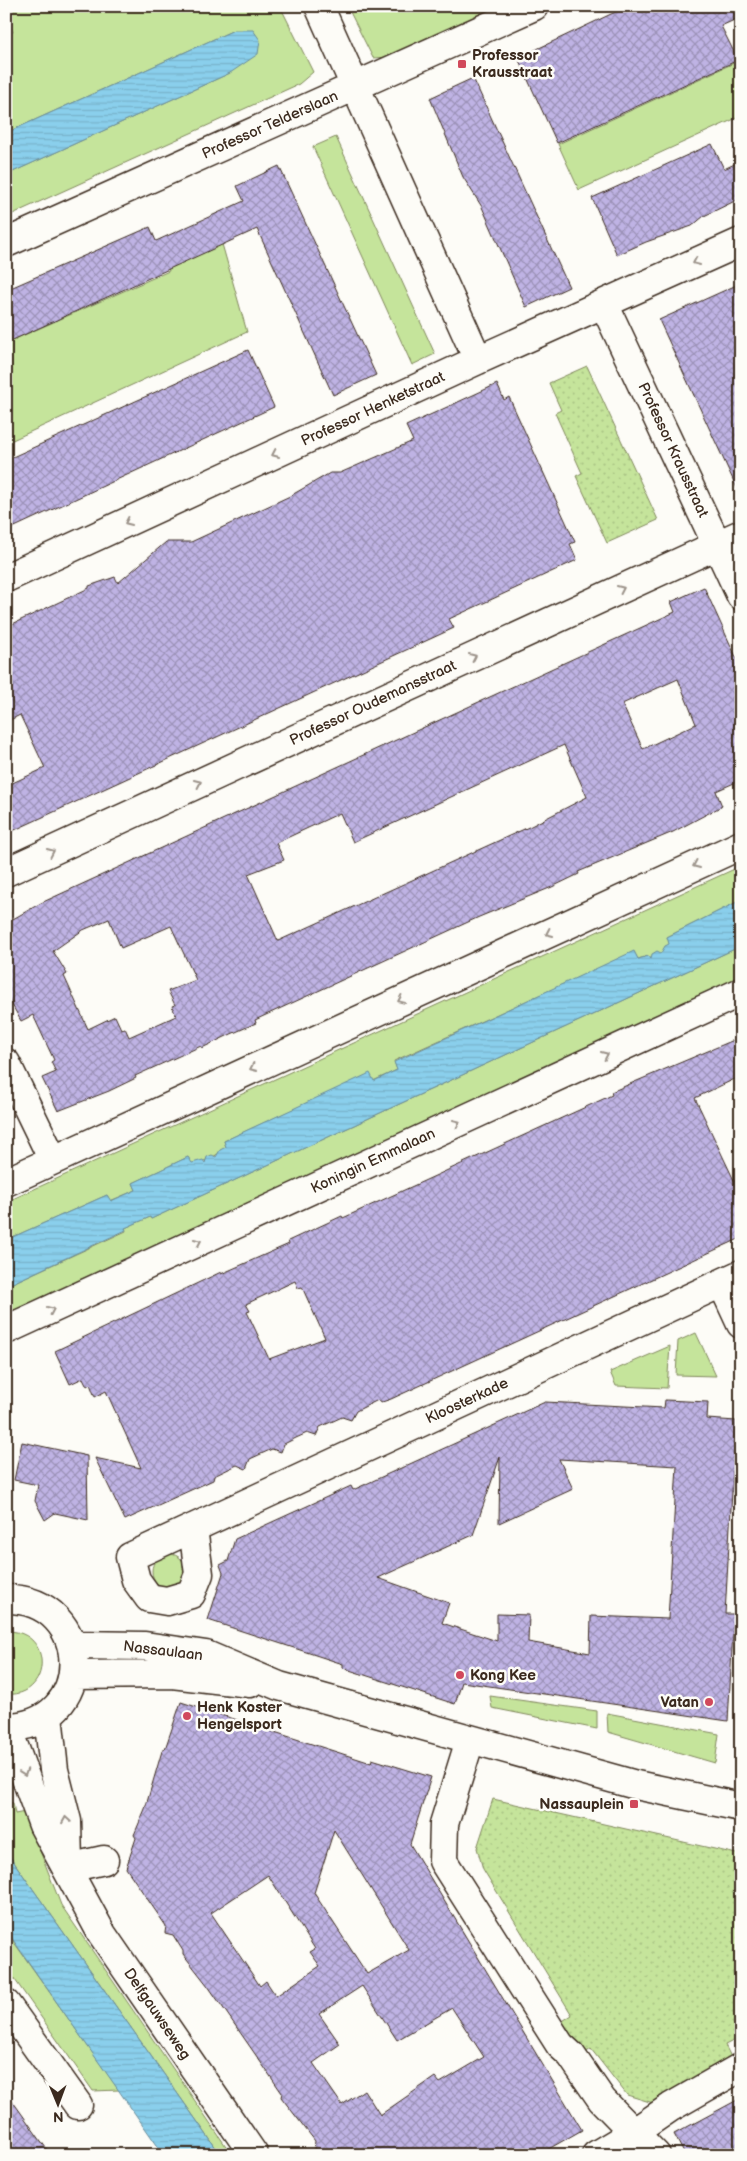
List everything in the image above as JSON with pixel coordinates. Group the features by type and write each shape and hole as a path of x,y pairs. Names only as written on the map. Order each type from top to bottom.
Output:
{"street":[{"path":"318,6 478,360"},
{"name":"Professor Telderslaan","path":"6,243 534,6"},
{"name":"Professor Henketstraat","path":"6,578 478,360 741,242"},
{"name":"Professor Krausstraat","path":"604,304 729,539 741,596"},
{"name":"Professor Oudemansstraat","path":"6,872 729,539"},
{"path":"6,1182 741,845"},
{"name":"Koningin Emmalaan","path":"6,1330 741,992"},
{"path":"6,1063 53,1160"},
{"path":"731,1279 741,1324"},
{"name":"Kloosterkade","path":"193,1528 731,1279"},
{"path":"6,1599 27,1601 47,1610 62,1625 72,1645 73,1675 64,1698 48,1715 28,1725 7,1727"},
{"name":"Nassaulaan","path":"72,1645 145,1646 206,1655 279,1686 470,1740"},
{"name":"Nassaulaan","path":"73,1675 172,1674 279,1686"},
{"name":"Delfgauwseweg","path":"48,1715 54,1770 67,1821 68,1868"},
{"name":"Delfgauwseweg","path":"7,1727 43,1825 68,1868 102,1934 254,2155"},
{"path":"656,2155 636,2131 602,2100 571,2055 560,2045 443,1861 444,1824 470,1740 636,1785 741,1807"},
{"path":"68,1868 104,1860"},
{"path":"6,2004 78,2105"},
{"path":"599,2153 636,2131 671,2106 741,2067"}],"green space":[{"path":"6,6 280,6 313,72 299,84 6,217 6,175 230,73 234,30 6,133 6,36 13,32 6,18"},
{"path":"347,6 497,6 391,57 373,58"},
{"path":"738,61 741,63 741,116 579,190 558,144"},
{"path":"336,137 435,354 412,365 313,147"},
{"path":"222,244 247,332 6,443 6,343 169,271 168,268"},
{"path":"587,366 658,520 607,543 576,476 582,473 555,413 561,410 549,383"},
{"path":"741,866 741,900 667,937 670,944 662,954 652,956 651,959 648,956 638,959 634,952 394,1061 397,1070 373,1081 370,1074 224,1141 226,1147 218,1154 202,1162 192,1164 188,1157 133,1183 136,1190 110,1201 107,1195 6,1240 6,1202"},
{"path":"741,946 741,976 6,1314 6,1286 126,1231 125,1228 150,1217 151,1219"},
{"path":"696,1333 716,1376 676,1375 678,1341"},
{"path":"670,1346 667,1388 616,1386 610,1372"},
{"path":"169,1554 176,1555 181,1559 185,1564 185,1578 181,1583 176,1587 169,1588 162,1587 157,1583 153,1578 152,1571 153,1564 157,1559 162,1555"},
{"path":"6,1631 22,1634 33,1641 39,1652 41,1664 39,1676 32,1686 21,1693 6,1694"},
{"path":"490,1696 597,1711 597,1729 492,1708"},
{"path":"607,1713 719,1734 715,1763 608,1732"},
{"path":"493,1799 741,1855 741,2037 725,2045 732,2059 653,2103 627,2095 591,2049 582,2055 561,2022 572,2015 483,1869 477,1848"},
{"path":"6,1802 13,1803 15,1814 25,1812 61,1905 232,2155 221,2155 6,1851"},
{"path":"6,1931 119,2090 93,2091 6,1967"}],"water":[{"path":"234,30 253,30 260,40 258,54 230,73 6,175 6,133"},
{"path":"741,900 741,946 151,1219 150,1217 125,1228 126,1230 6,1286 6,1240 107,1195 111,1201 136,1190 133,1183 188,1157 192,1163 203,1160 205,1163 207,1157 212,1155 216,1157 220,1150 226,1147 224,1141 370,1073 374,1081 397,1070 394,1062 634,951 638,959 649,956 651,959 652,954 657,951 661,953 665,946 669,944 667,937"},
{"path":"6,1851 221,2155 164,2155 6,1930"}],"building":[{"path":"628,6 741,6 741,17 721,26 738,60 557,143 518,58"},
{"path":"473,78 569,287 526,307 482,207 463,177 430,98"},
{"path":"712,144 724,169 741,161 741,198 704,216 692,226 646,242 617,255 592,198"},
{"path":"279,166 376,375 333,395 257,229 6,343 6,290 150,227 156,241 244,201 237,186"},
{"path":"741,283 741,497 659,320"},
{"path":"248,350 274,407 6,531 6,460"},
{"path":"497,384 504,400 509,397 575,542 570,544 577,560 449,619 454,628 6,834 6,786 45,768 20,715 6,722 6,627 89,588 89,586 115,577 118,583 166,542 191,542 290,496 330,473 340,473 413,441 406,426"},
{"path":"704,587 741,668 741,780 716,791 722,806 673,832 578,872 579,874 552,887 479,917 255,1020 256,1023 202,1048 201,1046 135,1076 136,1078 109,1091 58,1111 42,1078 56,1072 51,1062 54,1060 33,1015 21,1021 6,994 6,923 41,903 675,612 671,602","holes":["678,679 696,724 643,749 622,704","564,745 587,797 531,826 278,941 248,874 284,860 276,843 340,813 353,842","109,919 121,948 171,926 196,980 168,991 175,1005 172,1006 176,1016 129,1037 125,1028 121,1029 115,1016 88,1029 64,976 67,974 53,951 83,930"]},
{"path":"741,1037 741,1076 695,1098 741,1195 741,1238 391,1399 382,1402 378,1400 356,1411 351,1420 342,1417 320,1427 316,1436 307,1433 296,1438 284,1444 281,1452 272,1449 250,1459 246,1469 237,1465 214,1476 213,1480 125,1520 95,1458 141,1468 106,1391 95,1397 90,1384 87,1386 83,1378 70,1384 55,1351 221,1272 221,1274 289,1244 288,1241 342,1216 343,1218 612,1095 611,1092","holes":["295,1281 298,1288 302,1287 325,1338 269,1359 247,1312 250,1311 246,1304"]},
{"path":"665,1400 708,1402 707,1419 736,1421 725,1614 734,1614 728,1721 462,1682 455,1704 343,1668 343,1664 208,1620 223,1573 220,1565 228,1561 235,1539 351,1486 353,1490 545,1402 664,1408","holes":["500,1457 499,1523 573,1489 559,1459 677,1466 668,1619 591,1616 590,1653 528,1642 529,1615 497,1614 497,1641 442,1623 449,1603 378,1578 473,1535"]},
{"path":"22,1442 87,1456 88,1520 55,1513 45,1520 35,1501 38,1485 14,1480"},
{"path":"181,1702 371,1763 372,1759 431,1777 410,1844 582,2130 538,2155 336,2155 314,2149 315,2141 281,2097 282,2093 208,1986 183,1954 173,1935 165,1933 166,1926 126,1868 136,1838 134,1835 145,1809 162,1751 165,1749","holes":["334,1830 409,1950 367,1974 314,1893","268,1875 315,1949 310,1952 320,1966 276,1996 266,1981 260,1986 211,1913","362,1986 397,2040 452,2008 484,2057 440,2083 435,2077 380,2115 364,2090 342,2105 313,2063 340,2044 319,2014"]},
{"path":"6,2092 51,2155 6,2155"},
{"path":"741,2098 741,2155 685,2155 674,2134"}],"place":[{"name":"Professor Krausstraat","path":"462,64"},
{"name":"Kong Kee","path":"460,1675"},
{"name":"Vatan","path":"709,1702"},
{"name":"Henk Koster Hengelsport","path":"187,1716"},
{"name":"Nassauplein","path":"634,1804"}]}
